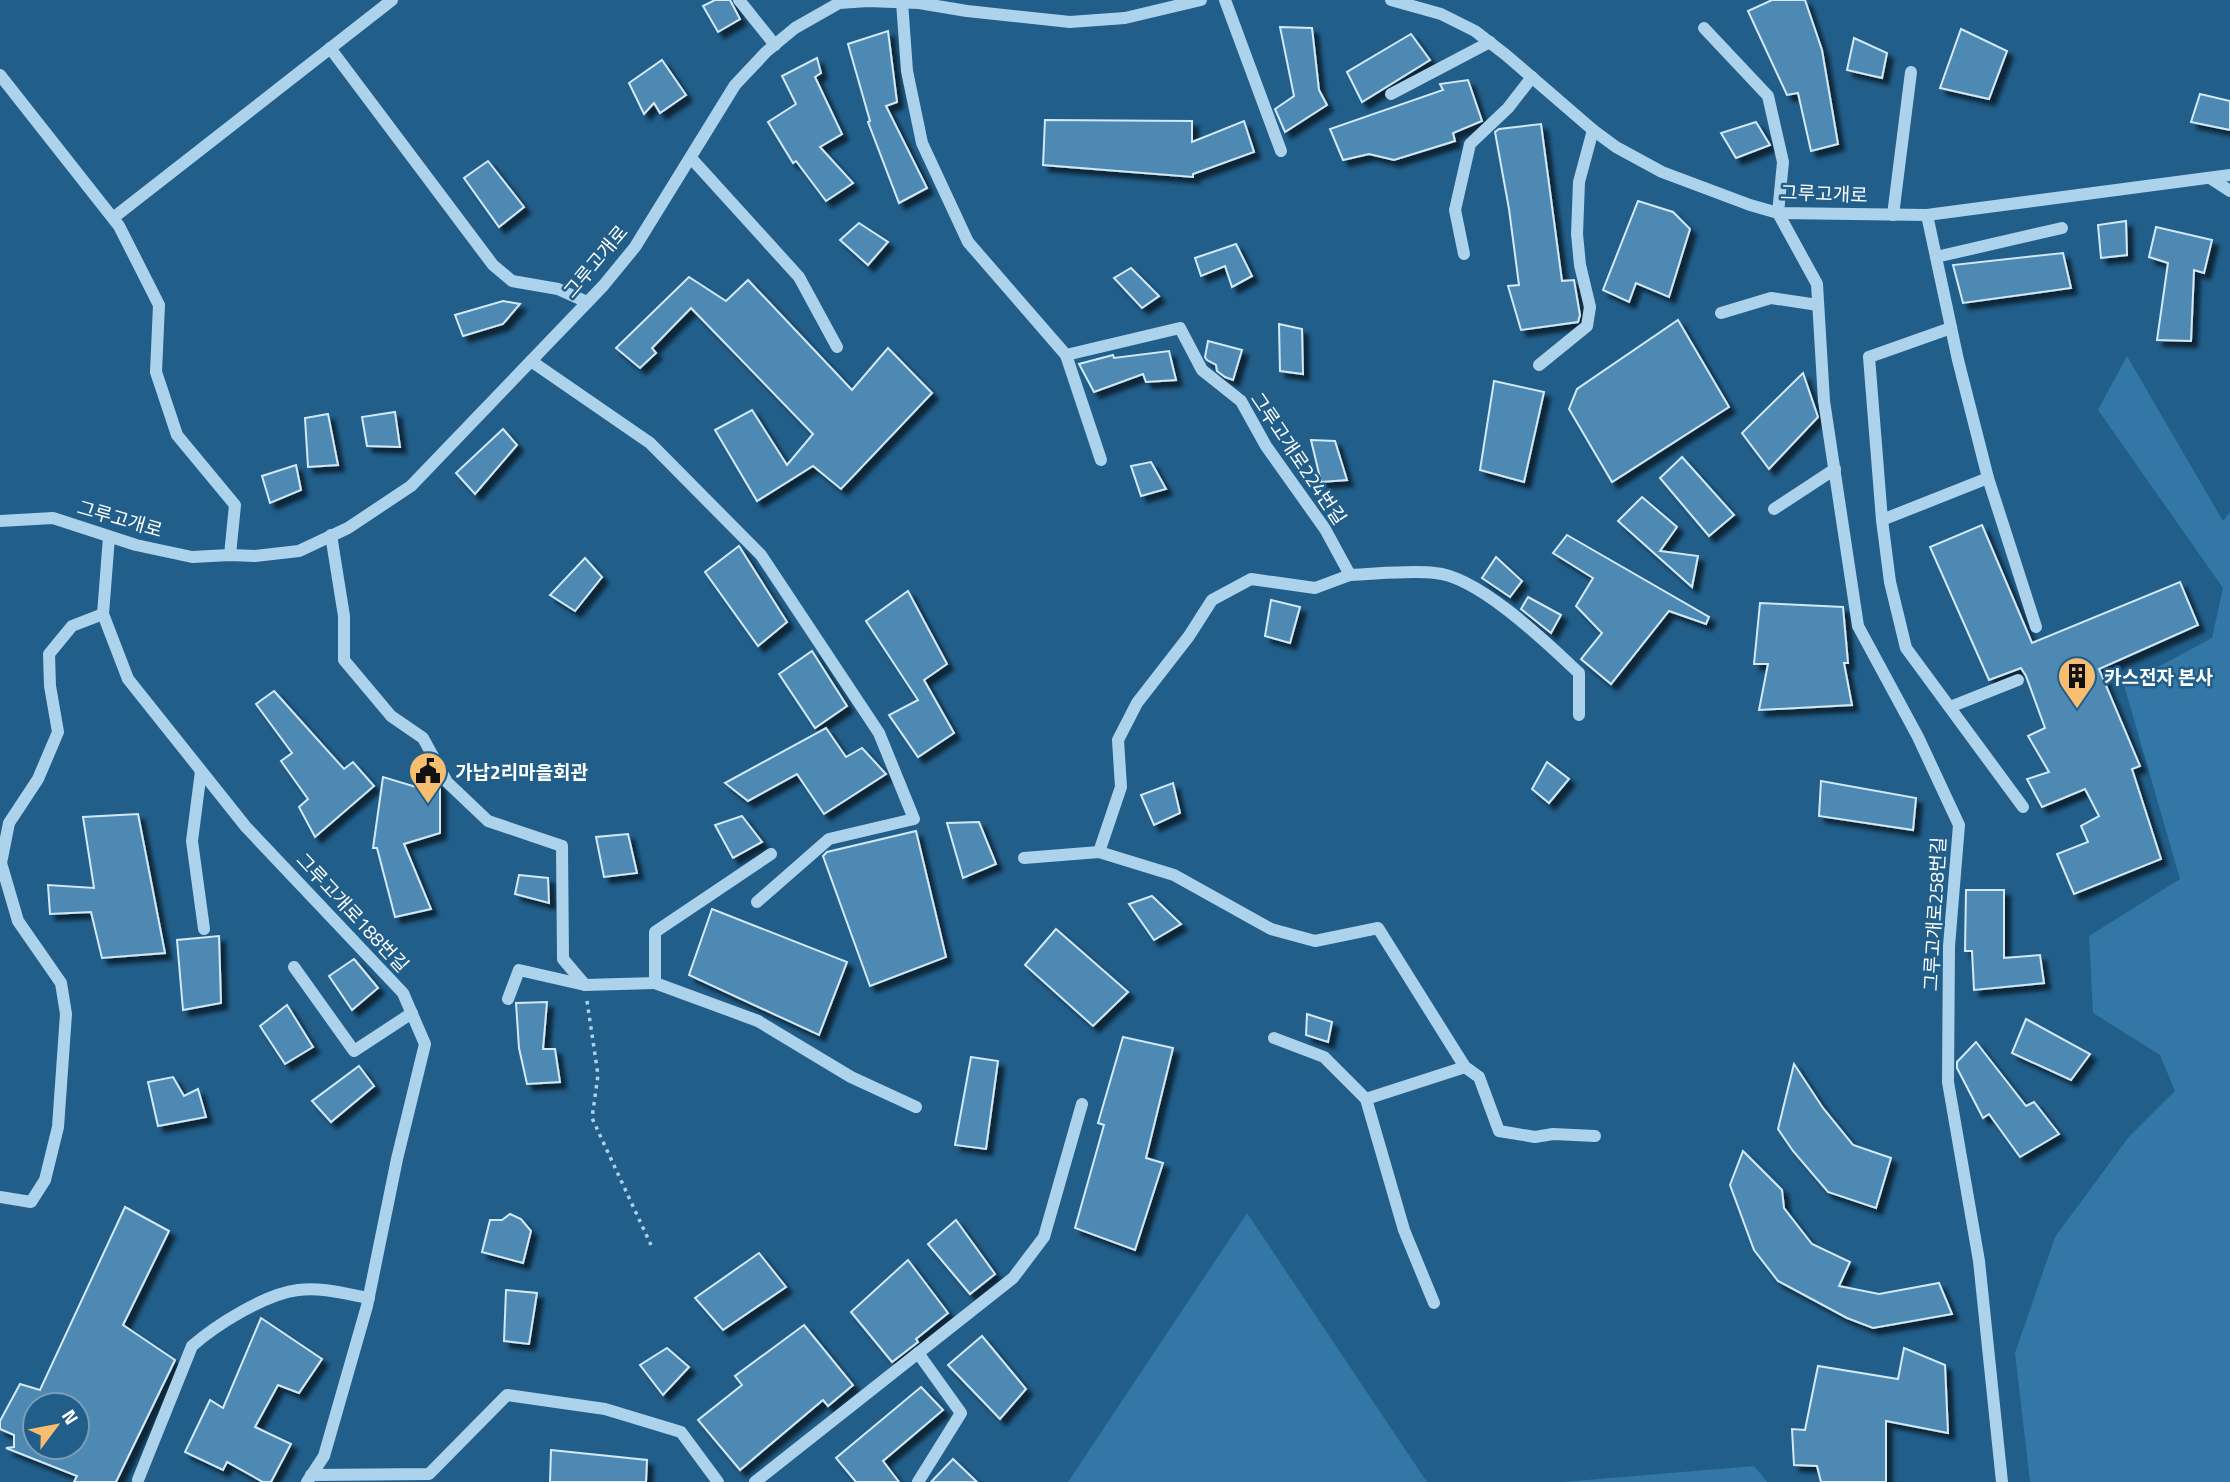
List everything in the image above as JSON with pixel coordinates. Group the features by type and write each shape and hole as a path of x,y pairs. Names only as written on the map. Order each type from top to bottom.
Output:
{"street":[{"path":"113,218 392,0"},
{"path":"739,0 775,45"},
{"name":"그루고개로","path":"0,520 53,518 109,537 192,557 255,556 299,551 348,528 411,486 587,302 635,247 735,85 796,28 838,2 902,2 1070,22 1125,18 1179,2 1201,0"},
{"path":"1225,0 1281,151"},
{"name":"그루고개로","path":"1391,0 1441,14 1475,31 1616,147 1662,172 1750,205 1778,212 1927,215 2230,175"},
{"path":"902,2 907,71 922,143 968,242 1066,355 1101,460"},
{"path":"1704,29 1768,96 1783,162 1778,212"},
{"path":"1391,94 1490,42"},
{"path":"330,48 493,265 512,281 558,289 587,302"},
{"path":"1893,215 1911,72"},
{"path":"0,75 113,218 159,305 156,372 177,435 235,505 230,555"},
{"path":"1464,254 1455,210 1470,144 1508,108 1532,77"},
{"path":"1539,365 1587,326 1590,307 1580,265 1577,234 1579,182 1593,130"},
{"path":"691,158 799,277 836,347"},
{"path":"2210,178 2230,191"},
{"name":"그루고개로258번길","path":"1778,212 1817,284 1824,401 1858,626 1919,737 1959,825 1949,946 1948,1083 1979,1261 2002,1482"},
{"path":"1927,215 1951,328 1988,478 2036,627"},
{"path":"1936,257 2062,228"},
{"path":"1721,313 1771,298 1818,305"},
{"name":"그루고개로224번길","path":"1066,355 1180,328 1202,370 1241,401 1266,446 1325,529 1350,575"},
{"path":"1951,328 1869,358 1882,520 1891,582 1906,648 2023,807"},
{"path":"531,361 650,443 761,555 879,733 914,819 829,839 757,902"},
{"path":"1774,509 1835,469"},
{"path":"1882,520 1988,478"},
{"path":"331,536 344,616 344,660 391,716 423,738 447,782 488,821 562,846 563,959 585,985"},
{"name":"그루고개로188번길","path":"109,537 103,614 128,679 246,827 402,993 425,1044 397,1159 369,1298 324,1456 309,1479"},
{"path":"1100,852 1121,787 1118,740 1137,704 1189,636 1212,600 1251,579 1315,588 1350,575 1438,573 1478,588 1579,673 1580,715"},
{"path":"0,1197 31,1202 45,1180 58,1127 66,1014 61,982 18,921 1,863 9,823 38,779 58,732 50,686 49,654 72,626 103,614"},
{"path":"1950,707 2018,680"},
{"path":"201,771 192,841 204,929"},
{"path":"1024,858 1100,852 1174,876 1272,929 1315,941 1378,928 1465,1067 1479,1077 1499,1131 1535,1137 1553,1134 1595,1136"},
{"path":"655,983 655,932 771,854"},
{"path":"294,967 354,1051 412,1013"},
{"path":"508,999 519,970 585,985 655,983 758,1021 851,1077 916,1107"},
{"path":"1274,1038 1324,1057 1366,1099 1404,1230 1434,1303"},
{"path":"1366,1099 1465,1067"},
{"path":"755,1482 1013,1278 1044,1237 1082,1104"},
{"path":"138,1480 192,1346 209,1332 265,1301 296,1290 323,1290 369,1298"},
{"path":"918,1353 961,1413 918,1482"},
{"path":"309,1479 429,1474 507,1395 605,1409 681,1432 718,1482"}],"path":[{"path":"585,985 598,1075 592,1118 651,1245"}],"shaded area":[{"path":"2127,356 2223,521 2230,512 2230,1482 2030,1482 2015,1353 2055,1237 2128,1138 2175,1091 2160,1055 2093,1013 2089,936 2180,879 2124,685 2212,638 2223,588 2098,410"},
{"path":"1247,1213 1427,1482 1068,1482"},
{"path":"1754,1466 1767,1482 1562,1482"}],"building":[{"path":"715,0 730,0 740,19 718,32 703,6"},
{"path":"1772,0 1805,0 1822,50 1838,144 1811,151 1798,93 1787,95 1748,11"},
{"path":"1280,27 1312,28 1319,90 1327,105 1285,132 1275,109 1294,96"},
{"path":"1961,29 2007,51 1989,99 1940,88"},
{"path":"888,31 897,102 886,106 927,188 899,203 868,122 870,121 848,44"},
{"path":"1411,34 1430,60 1362,102 1347,72"},
{"path":"1854,38 1887,53 1882,78 1847,70"},
{"path":"817,58 821,73 815,77 842,134 820,147 853,183 826,201 796,161 793,163 768,122 796,104 782,76"},
{"path":"662,60 686,95 660,113 654,103 644,114 629,83"},
{"path":"1468,80 1482,121 1453,133 1455,141 1394,160 1369,154 1343,160 1330,129 1443,90 1440,84"},
{"path":"2200,94 2230,101 2230,130 2191,122"},
{"path":"1045,120 1192,121 1192,142 1244,121 1254,152 1193,174 1193,177 1043,165"},
{"path":"1756,122 1770,145 1736,158 1721,133"},
{"path":"1541,124 1562,281 1574,280 1580,315 1578,322 1521,330 1508,286 1519,285 1495,132 1499,129"},
{"path":"488,161 524,207 499,227 464,178"},
{"path":"1638,201 1673,212 1690,229 1669,297 1636,283 1629,302 1603,290"},
{"path":"2126,221 2127,255 2101,258 2098,225"},
{"path":"859,223 888,242 868,265 840,240"},
{"path":"2156,227 2212,240 2204,273 2194,270 2191,341 2157,340 2168,263 2149,257"},
{"path":"1236,244 1252,276 1232,287 1225,266 1201,276 1195,258"},
{"path":"2063,253 2071,288 1963,303 1953,265"},
{"path":"1131,268 1159,296 1142,308 1114,278"},
{"path":"689,277 726,301 748,280 852,390 888,348 932,393 841,489 813,466 757,501 715,430 752,410 787,465 813,434 691,308 652,348 656,353 640,368 616,348"},
{"path":"503,301 520,304 503,324 463,336 455,315"},
{"path":"1678,320 1729,407 1612,482 1569,409 1577,389"},
{"path":"1279,324 1302,329 1303,374 1280,371"},
{"path":"1208,341 1242,350 1233,380 1217,371 1216,365 1205,357"},
{"path":"1169,351 1176,380 1146,382 1143,374 1094,392 1079,364 1113,355 1114,358"},
{"path":"1803,373 1818,417 1769,469 1742,433"},
{"path":"1494,381 1544,392 1524,482 1480,470"},
{"path":"395,412 400,447 367,446 362,417"},
{"path":"328,414 338,465 308,467 305,418"},
{"path":"503,429 517,445 475,494 456,473"},
{"path":"1311,440 1335,441 1347,480 1321,482"},
{"path":"1682,457 1734,515 1709,536 1660,478"},
{"path":"1151,462 1166,489 1141,496 1131,466"},
{"path":"296,465 301,490 270,503 262,476"},
{"path":"1642,497 1677,527 1660,551 1698,556 1692,587 1618,521"},
{"path":"1982,525 2032,643 2180,582 2198,625 2099,669 2140,766 2132,769 2161,859 2074,894 2057,854 2088,842 2081,826 2099,816 2085,789 2042,807 2027,779 2049,772 2028,736 2045,728 2026,676 2021,668 1989,680 1930,547"},
{"path":"1567,535 1709,617 1706,624 1669,611 1611,684 1581,659 1602,633 1576,606 1593,578 1553,553"},
{"path":"739,546 787,622 758,646 705,572"},
{"path":"1496,557 1522,581 1510,597 1482,578"},
{"path":"585,558 602,577 575,611 550,595"},
{"path":"908,591 947,664 924,680 954,733 918,757 889,715 918,700 866,621"},
{"path":"1528,597 1561,615 1551,633 1521,609"},
{"path":"1271,600 1300,607 1290,643 1265,636"},
{"path":"1760,603 1843,607 1848,663 1844,663 1852,705 1759,710 1768,664 1754,664"},
{"path":"812,651 847,706 815,728 779,674"},
{"path":"274,691 344,769 353,762 374,786 315,837 299,807 308,799 281,761 292,753 256,704"},
{"path":"826,728 846,757 862,748 886,774 824,814 797,774 748,801 725,783"},
{"path":"1547,762 1569,779 1549,803 1532,789"},
{"path":"416,775 434,777 440,787 440,833 404,844 431,909 395,917 377,848 373,848 383,777 416,787"},
{"path":"1821,781 1916,798 1913,830 1819,816"},
{"path":"1173,783 1180,813 1154,825 1141,795"},
{"path":"138,814 165,953 102,958 91,912 50,914 48,885 94,888 83,817"},
{"path":"742,816 762,842 733,858 715,825"},
{"path":"979,822 996,864 963,878 947,823"},
{"path":"916,831 946,957 870,986 823,856 827,852"},
{"path":"628,834 637,873 604,877 596,837"},
{"path":"519,875 548,878 549,903 515,894"},
{"path":"1966,890 2004,890 2004,958 2040,955 2044,983 1974,990 1972,951 1965,951"},
{"path":"1152,896 1181,924 1154,940 1129,904"},
{"path":"712,909 847,962 819,1035 689,975"},
{"path":"1056,929 1128,992 1093,1026 1025,965"},
{"path":"219,936 221,1003 183,1010 177,940"},
{"path":"354,959 378,988 352,1010 329,976"},
{"path":"547,1002 543,1049 555,1049 560,1082 527,1084 519,1048 516,1003"},
{"path":"287,1005 313,1047 285,1064 260,1026"},
{"path":"1307,1014 1332,1022 1328,1042 1306,1035"},
{"path":"2026,1019 2090,1054 2071,1080 2012,1053"},
{"path":"1123,1037 1173,1048 1146,1158 1163,1163 1135,1250 1075,1228 1104,1125 1098,1123"},
{"path":"1976,1042 2026,1106 2034,1102 2059,1134 2020,1157 1989,1114 1983,1118 1957,1068 1957,1062"},
{"path":"971,1057 998,1061 986,1149 955,1145"},
{"path":"1794,1064 1823,1108 1853,1145 1891,1158 1876,1208 1828,1192 1778,1129"},
{"path":"359,1066 374,1086 331,1122 312,1101"},
{"path":"173,1077 184,1096 198,1089 206,1117 158,1126 148,1082"},
{"path":"1743,1151 1782,1190 1784,1208 1812,1244 1850,1262 1839,1286 1879,1294 1939,1283 1952,1314 1873,1328 1847,1318 1778,1281 1754,1250 1730,1185"},
{"path":"125,1207 169,1231 123,1325 175,1360 116,1482 74,1482 77,1476 39,1461 91,1461 91,1391 21,1391 21,1454 6,1448 14,1447 14,1435 0,1429 0,1421 20,1384 40,1390"},
{"path":"510,1214 521,1219 531,1231 523,1263 482,1252 490,1220 502,1220"},
{"path":"956,1220 995,1274 970,1294 928,1244"},
{"path":"759,1253 786,1287 723,1330 695,1298"},
{"path":"908,1260 948,1313 892,1362 851,1312"},
{"path":"506,1290 537,1293 529,1344 504,1341"},
{"path":"261,1318 322,1359 299,1393 278,1385 255,1427 291,1444 271,1482 263,1482 227,1462 223,1470 185,1452 210,1400 223,1408"},
{"path":"804,1325 853,1385 828,1406 823,1400 740,1470 698,1420 742,1385 735,1376"},
{"path":"982,1336 1026,1389 1000,1419 948,1365"},
{"path":"667,1348 689,1367 663,1395 640,1365"},
{"path":"1904,1348 1945,1365 1948,1433 1886,1421 1886,1482 1821,1482 1817,1466 1794,1465 1792,1429 1805,1430 1818,1366 1898,1379"},
{"path":"921,1387 943,1410 883,1461 899,1482 856,1482 836,1458"},
{"path":"551,1450 647,1460 646,1482 550,1482"},
{"path":"953,1459 977,1482 931,1482"}],"place":[{"name":"카스전자 본사","path":"2077,710"},
{"name":"가납2리마을회관","path":"428,805"}]}
